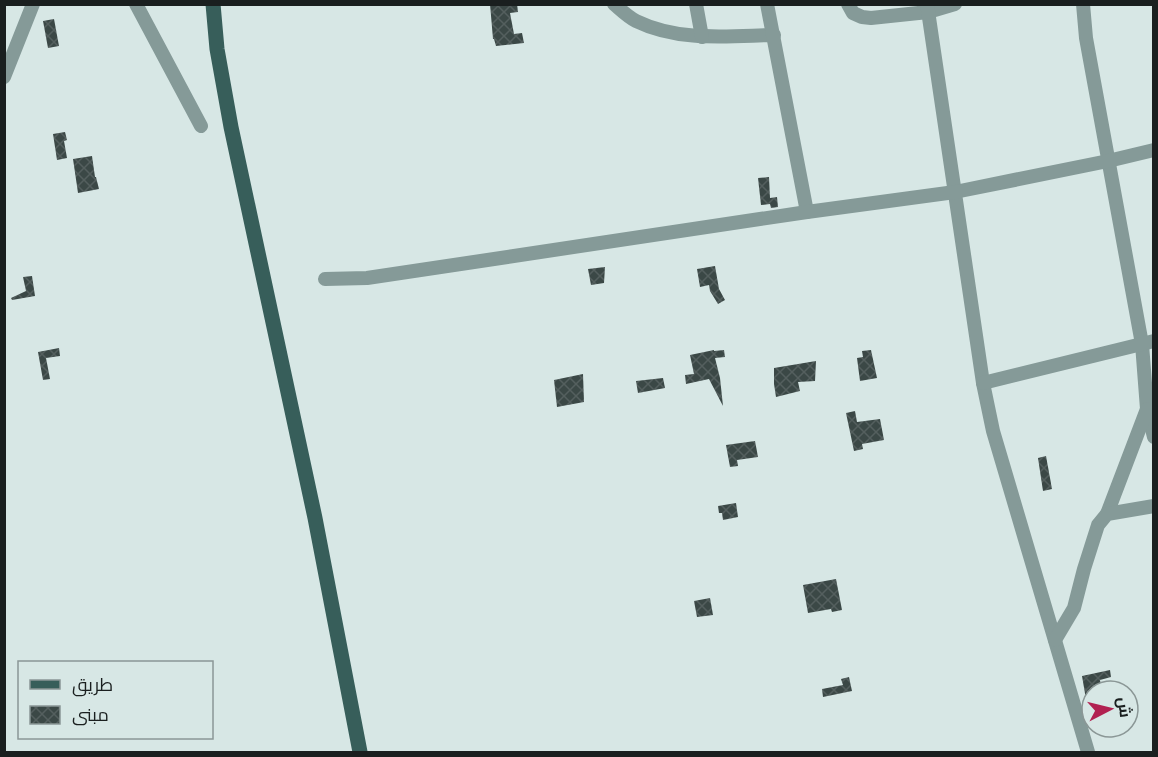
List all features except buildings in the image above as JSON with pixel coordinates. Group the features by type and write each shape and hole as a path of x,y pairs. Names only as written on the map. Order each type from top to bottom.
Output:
{"main road":[{"path":"213,4 217,49 231,127 315,518 360,753"}],"street":[{"path":"4,77 9,47 33,4"},
{"path":"136,4 201,126"},
{"path":"614,4 636,20 667,32 702,37 774,35"},
{"path":"696,4 702,37"},
{"path":"767,4 807,212"},
{"path":"848,4 854,13 871,18 955,4"},
{"path":"1083,4 1086,38 1108,161 1148,343 1148,409 1154,437"},
{"path":"927,8 983,383 993,430 1088,753"},
{"path":"325,279 367,278 955,192 1154,150"},
{"path":"983,383 1148,343"},
{"path":"1055,640 1074,608 1098,525 1107,514 1148,409"},
{"path":"1107,514 1154,506"}]}
